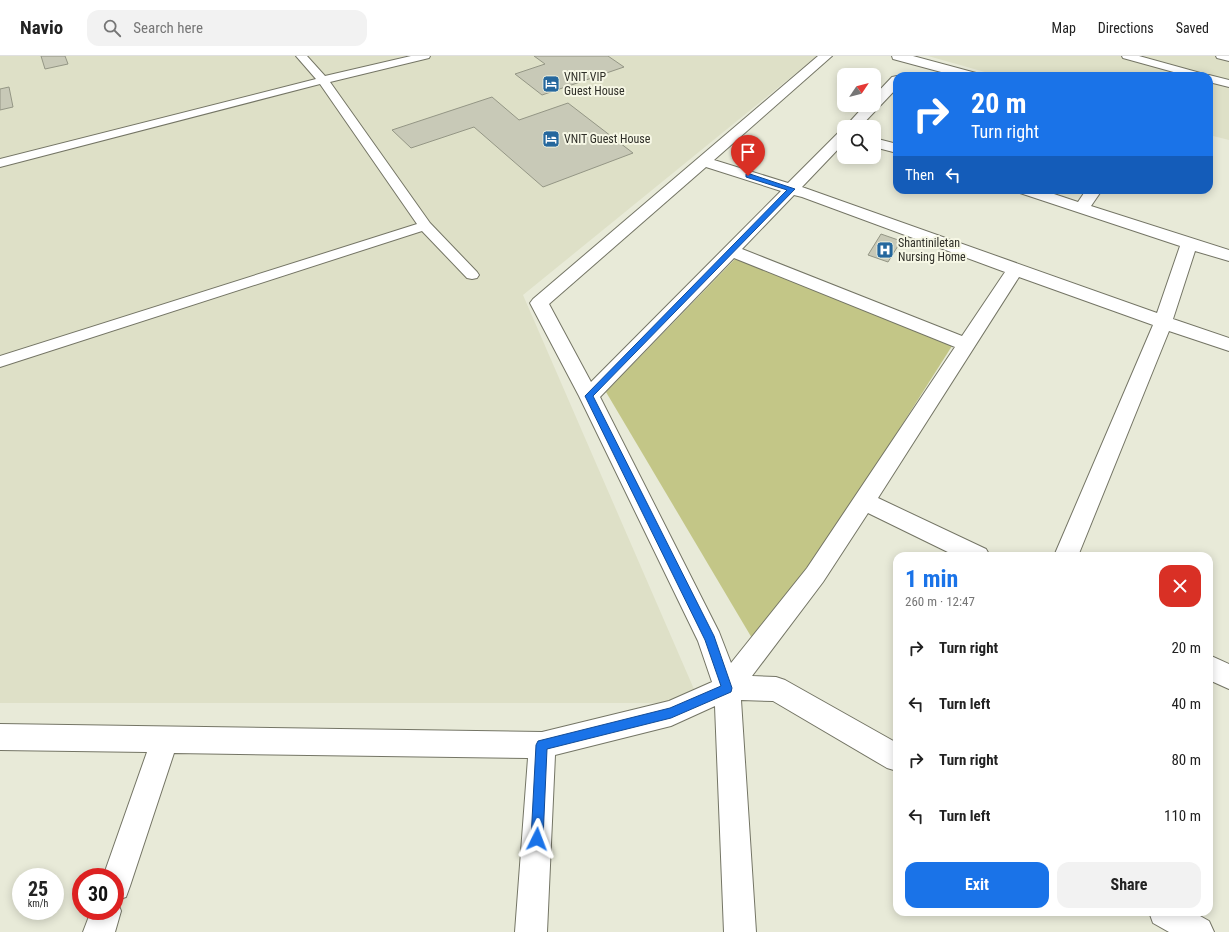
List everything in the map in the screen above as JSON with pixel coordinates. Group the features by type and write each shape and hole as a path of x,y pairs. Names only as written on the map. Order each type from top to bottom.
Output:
{"street":[{"path":"740,932 727,688 710,640 589,396 539,303 826,56"},
{"path":"898,56 956,72"},
{"path":"905,72 916,61"},
{"path":"881,97 893,84"},
{"path":"859,120 867,112"},
{"path":"589,396 837,142"},
{"path":"881,144 893,148"},
{"path":"704,162 792,189 1015,270 1229,345"},
{"path":"1038,194 1229,256"},
{"path":"1082,208 1091,194"},
{"path":"1068,552 1163,322 1189,243"},
{"path":"731,251 967,345"},
{"path":"727,688 816,575 1015,270"},
{"path":"864,501 970,552"},
{"path":"1213,669 1229,677"},
{"path":"0,737 542,745 671,713 727,688 776,689 893,756"},
{"path":"121,868 165,740"},
{"path":"532,932 542,745"},
{"path":"1171,916 1198,932"},
{"path":"99,932 103,920"}],"lane":[{"path":"301,56 323,80 425,226 472,275"},
{"path":"0,163 323,80 424,56"},
{"path":"1127,56 1185,72"},
{"path":"1221,56 1229,58"},
{"path":"1213,79 1229,84"},
{"path":"0,362 425,226"}],"shaded area":[{"path":"0,56 817,56 523,295 700,703 0,703"},
{"path":"928,56 1229,56 1229,140 1213,136 1213,72 985,72"}],"green space":[{"path":"736,258 952,346 759,650 606,392"}],"building":[{"path":"41,56 65,56 68,64 45,69"},
{"name":"VNIT VIP Guest House","path":"534,56 608,56 624,67 542,95 515,74 545,64"},
{"path":"9,87 13,107 0,110 0,89"},
{"name":"VNIT Guest House","path":"492,97 519,120 568,103 633,153 543,187 474,127 411,148 392,130"},
{"path":"881,234 901,241 888,262 868,255"}],"place":[{"name":"VNIT VIP Guest House","path":"551,84"},
{"name":"VNIT Guest House","path":"551,139"},
{"name":"Shantiniletan Nursing Home","path":"885,250"}],"route":[{"path":"537,839 542,745 671,713 727,688 710,640 589,396 792,189 748,176"}]}
